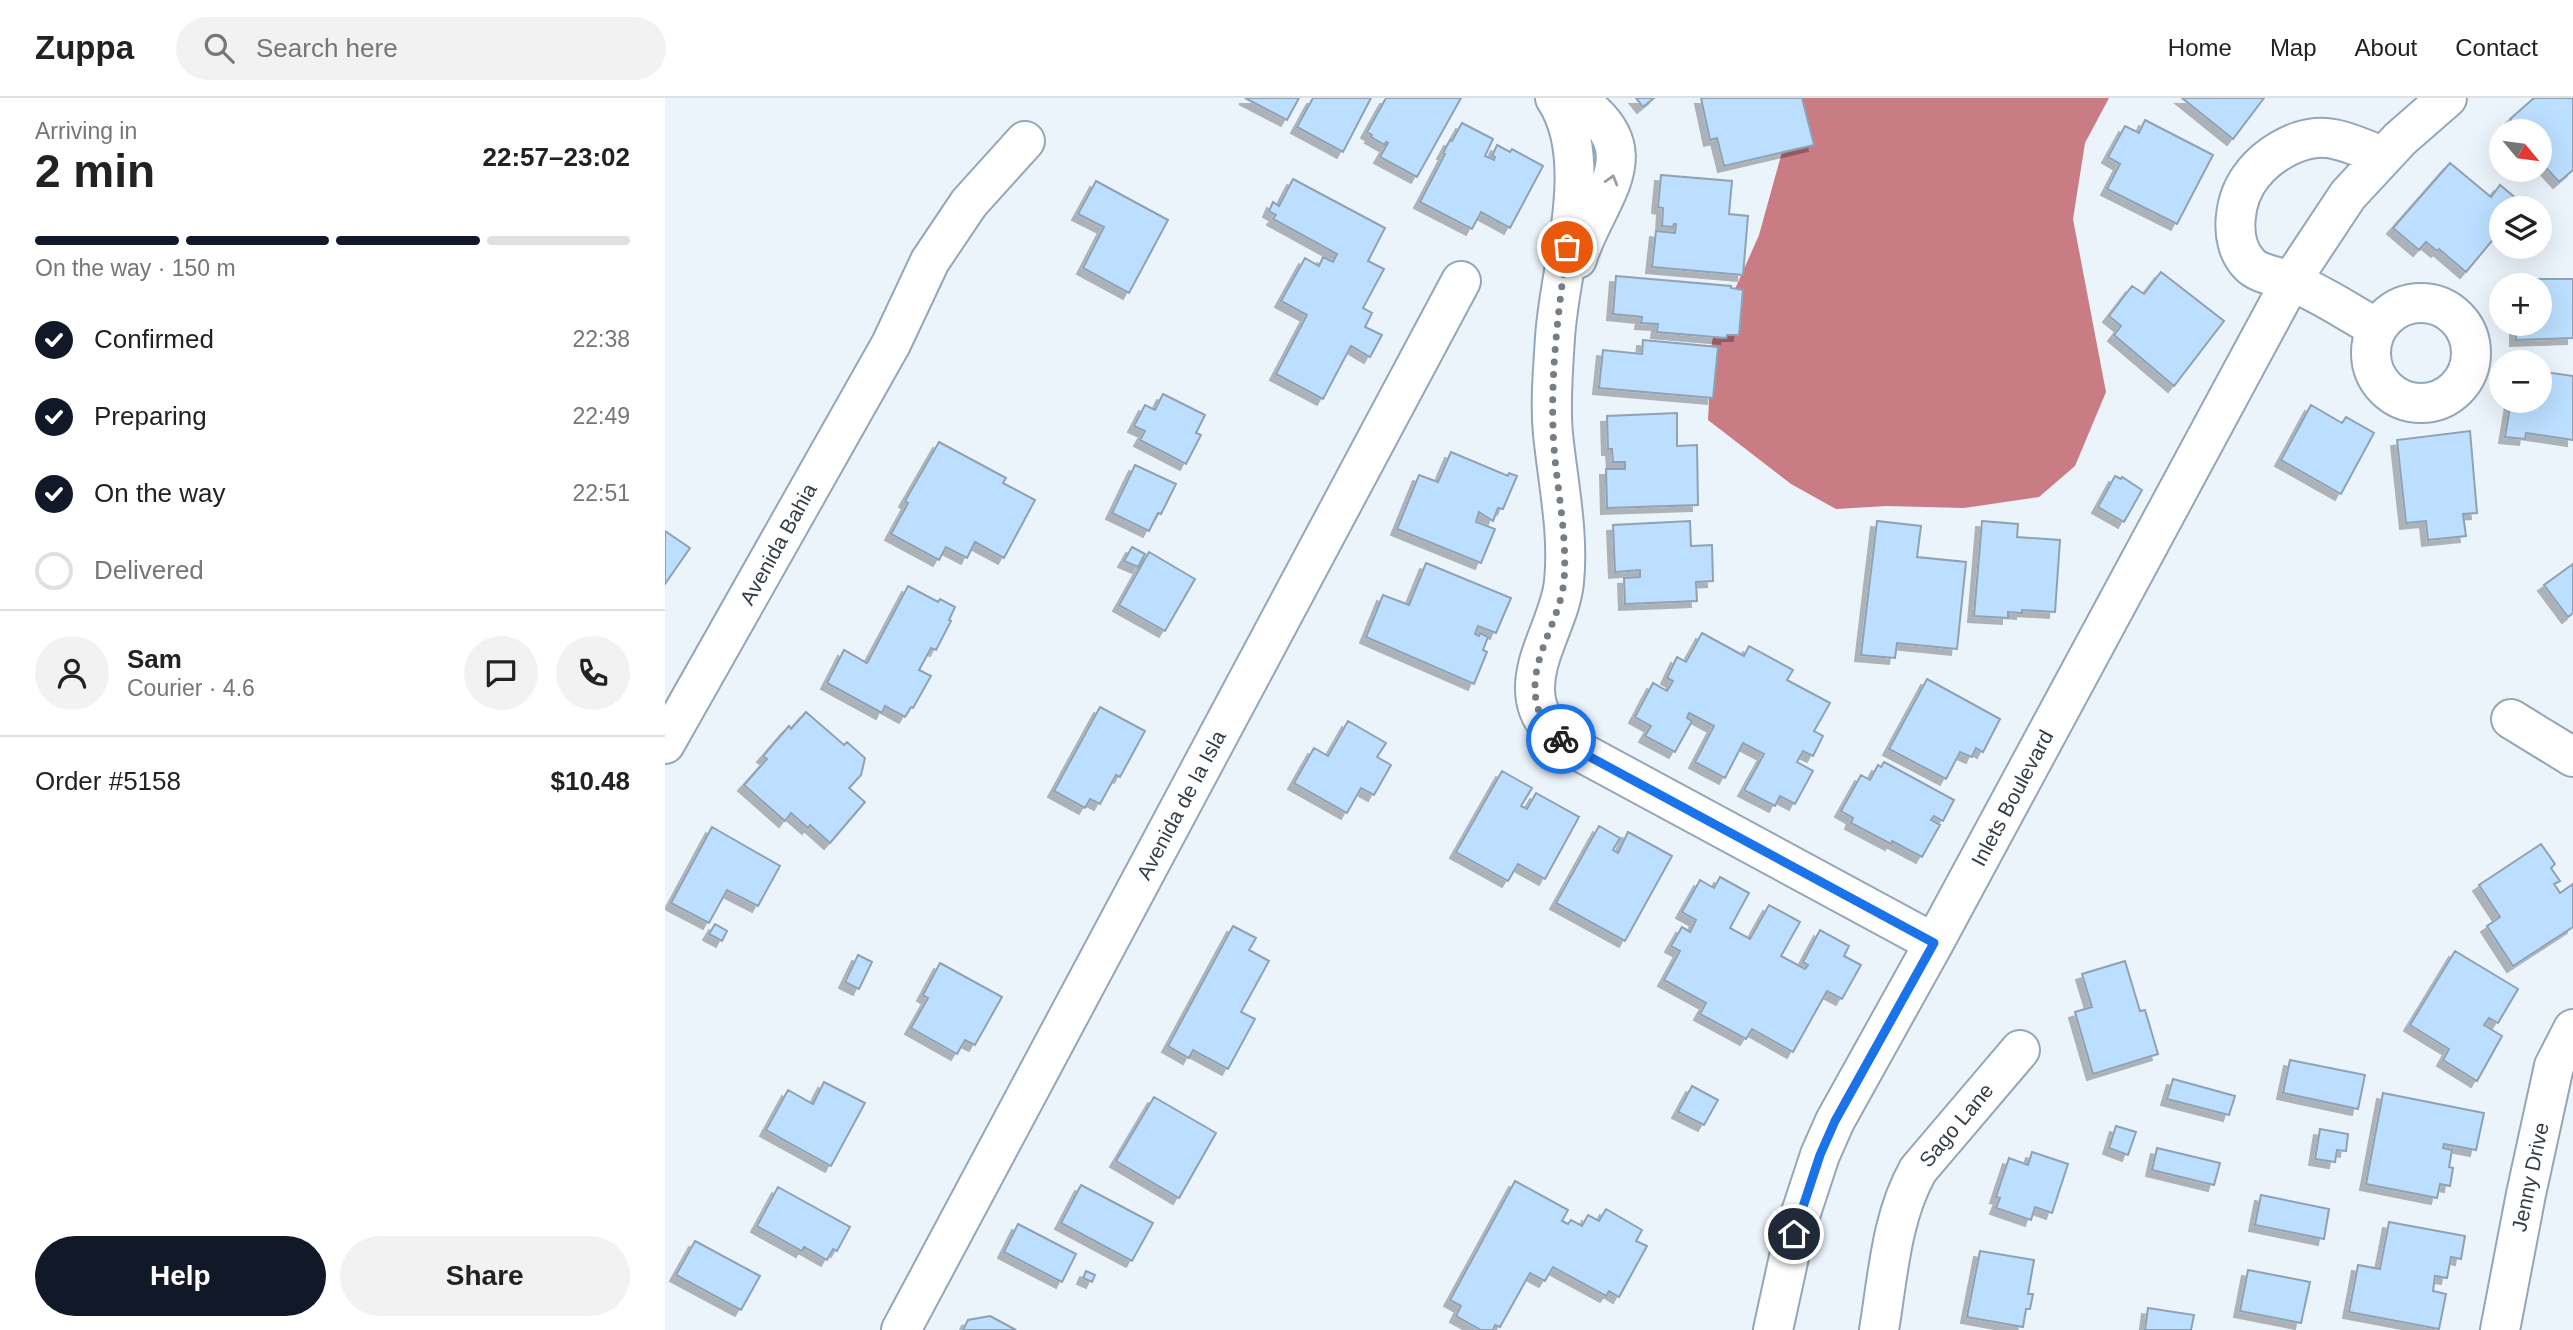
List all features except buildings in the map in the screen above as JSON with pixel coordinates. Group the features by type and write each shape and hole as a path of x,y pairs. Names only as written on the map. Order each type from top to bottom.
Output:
{"street":[{"path":"1555,98 1567,126 1575,178 1555,335 1553,429 1565,565 1563,586 1535,682 1541,718 1548,729 1579,751 1934,943"},
{"path":"1555,335 1580,250 1611,188 1615,172 1615,154 1609,132 1598,118 1574,98"},
{"name":"Inlets Boulevard","path":"1773,1330 1794,1234 1820,1155 1835,1121 2291,281 2348,195 2383,156 2447,98"},
{"path":"2377,328 2291,281 2266,275 2250,265 2239,251 2235,228 2240,201 2252,175 2271,156 2294,144 2316,138 2339,140 2383,156"},
{"name":"Avenida Bahia","path":"665,744 891,344 930,261 969,203 1025,141"},
{"name":"Avenida de la Isla","path":"901,1330 1461,281"},
{"path":"2511,719 2573,757"},
{"name":"Jenny Drive","path":"2500,1330 2554,1066 2573,1029"},
{"name":"Sago Lane","path":"1879,1330 1898,1217 1912,1180 2020,1050"}],"shaded area":[{"path":"1797,98 2109,98 2085,143 2073,219 2106,392 2075,466 2039,497 1964,508 1887,506 1836,509 1791,484 1708,420 1712,341 1759,235"}],"way so far":[{"path":"1561,739 1548,729 1541,718 1535,682 1563,586 1565,565 1553,429 1553,382 1555,335 1567,247"}],"route":[{"path":"1561,739 1934,943 1835,1121 1820,1155 1794,1234"}]}
